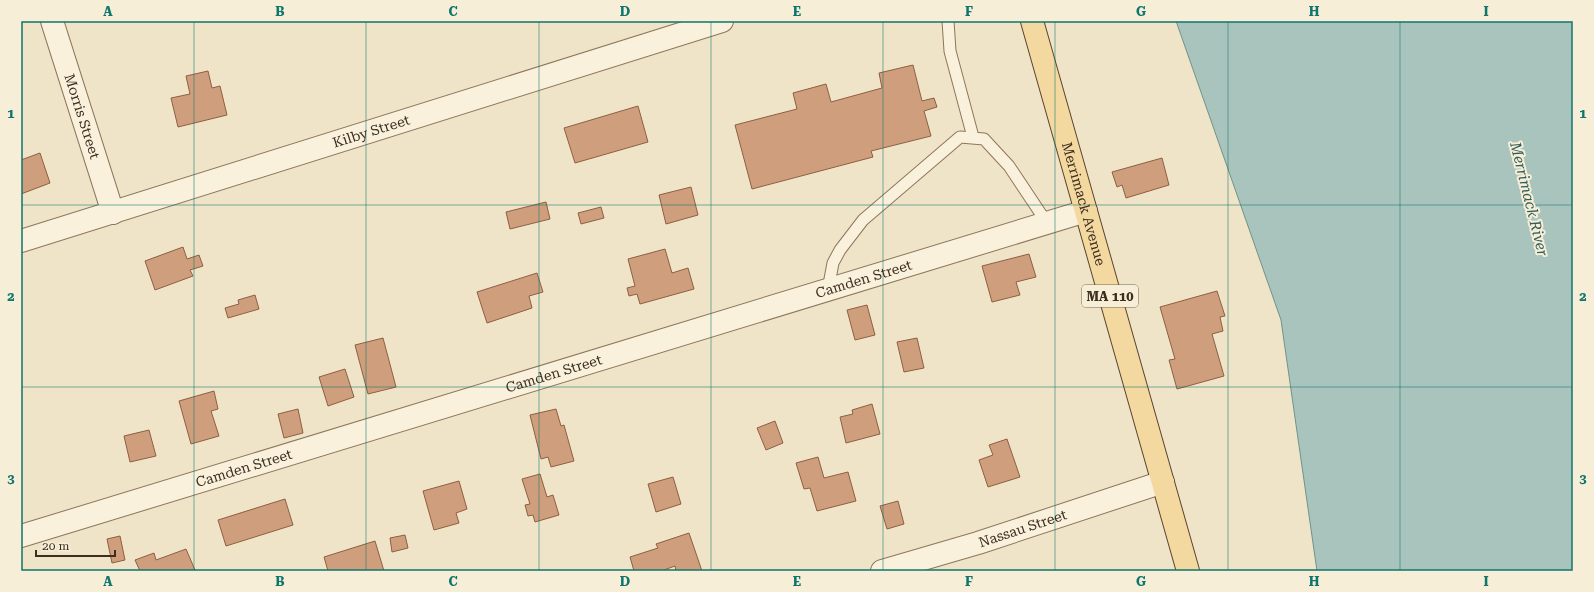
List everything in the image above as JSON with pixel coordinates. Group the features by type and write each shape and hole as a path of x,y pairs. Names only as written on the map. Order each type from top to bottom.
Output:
{"main road":[{"name":"Merrimack Avenue","path":"1032,21 1188,571"}],"street":[{"name":"Morris Street","path":"52,21 113,213"},
{"name":"Kilby Street","path":"21,241 722,21"},
{"name":"Camden Street","path":"21,536 1086,211"},
{"name":"Nassau Street","path":"882,571 978,543 1163,482"}],"lane":[{"path":"948,21 950,51 973,137"},
{"path":"832,288 830,279 833,263 840,250 863,220 960,137 984,139 1009,166 1047,223"}],"water":[{"name":"Merrimack River","path":"1176,21 1573,21 1573,571 1317,571 1281,320"}],"building":[{"path":"913,65 922,101 934,98 937,107 924,111 931,136 871,151 873,157 752,189 735,125 797,109 793,93 826,84 831,102 882,88 879,73"},
{"path":"208,71 212,88 220,86 227,115 178,127 171,98 190,94 186,76"},
{"path":"638,106 648,142 575,163 564,128"},
{"path":"40,153 50,183 21,194 21,160"},
{"path":"1162,158 1169,185 1126,198 1122,185 1117,187 1112,172"},
{"path":"691,187 698,215 666,224 659,195"},
{"path":"546,202 550,219 510,229 506,212"},
{"path":"601,207 604,218 581,224 578,213"},
{"path":"183,247 187,259 199,255 203,266 190,270 193,276 155,290 145,261"},
{"path":"665,249 672,273 688,268 694,289 640,304 637,294 629,296 627,288 635,286 628,259"},
{"path":"1029,254 1036,277 1016,282 1020,295 992,302 982,266"},
{"path":"537,273 543,292 529,296 532,308 487,323 477,292"},
{"path":"1217,291 1225,316 1220,317 1223,331 1212,334 1224,376 1177,389 1169,360 1175,359 1160,307"},
{"path":"255,295 259,309 228,318 225,308 239,304 238,300"},
{"path":"867,305 875,335 855,340 847,310"},
{"path":"383,338 396,387 368,394 355,345"},
{"path":"917,338 924,368 904,372 897,342"},
{"path":"345,369 354,397 328,406 319,377"},
{"path":"214,391 218,409 211,411 219,436 191,444 179,401"},
{"path":"872,404 880,434 846,443 840,417 853,414 852,410"},
{"path":"298,409 303,433 284,438 278,414"},
{"path":"556,409 561,426 564,425 574,461 551,467 548,457 541,459 530,415"},
{"path":"775,421 783,443 766,450 757,428"},
{"path":"149,430 156,456 130,462 124,436"},
{"path":"1007,439 1020,477 988,487 979,460 993,455 989,445"},
{"path":"818,457 824,478 848,472 856,501 817,511 810,488 804,489 796,463"},
{"path":"540,474 547,497 553,495 559,515 535,522 533,515 528,516 525,505 530,504 522,479"},
{"path":"673,477 681,504 656,512 648,484"},
{"path":"459,481 467,509 456,513 459,523 434,530 423,491"},
{"path":"285,499 293,525 226,546 218,520"},
{"path":"898,501 904,524 887,529 880,506"},
{"path":"689,533 702,571 676,571 675,566 664,571 634,571 630,557 658,548 656,544"},
{"path":"405,535 408,548 392,552 390,538"},
{"path":"120,536 125,560 112,563 107,539"},
{"path":"375,541 384,571 328,571 324,557"},
{"path":"186,549 195,570 193,571 140,571 135,560 154,553 156,560"}]}
